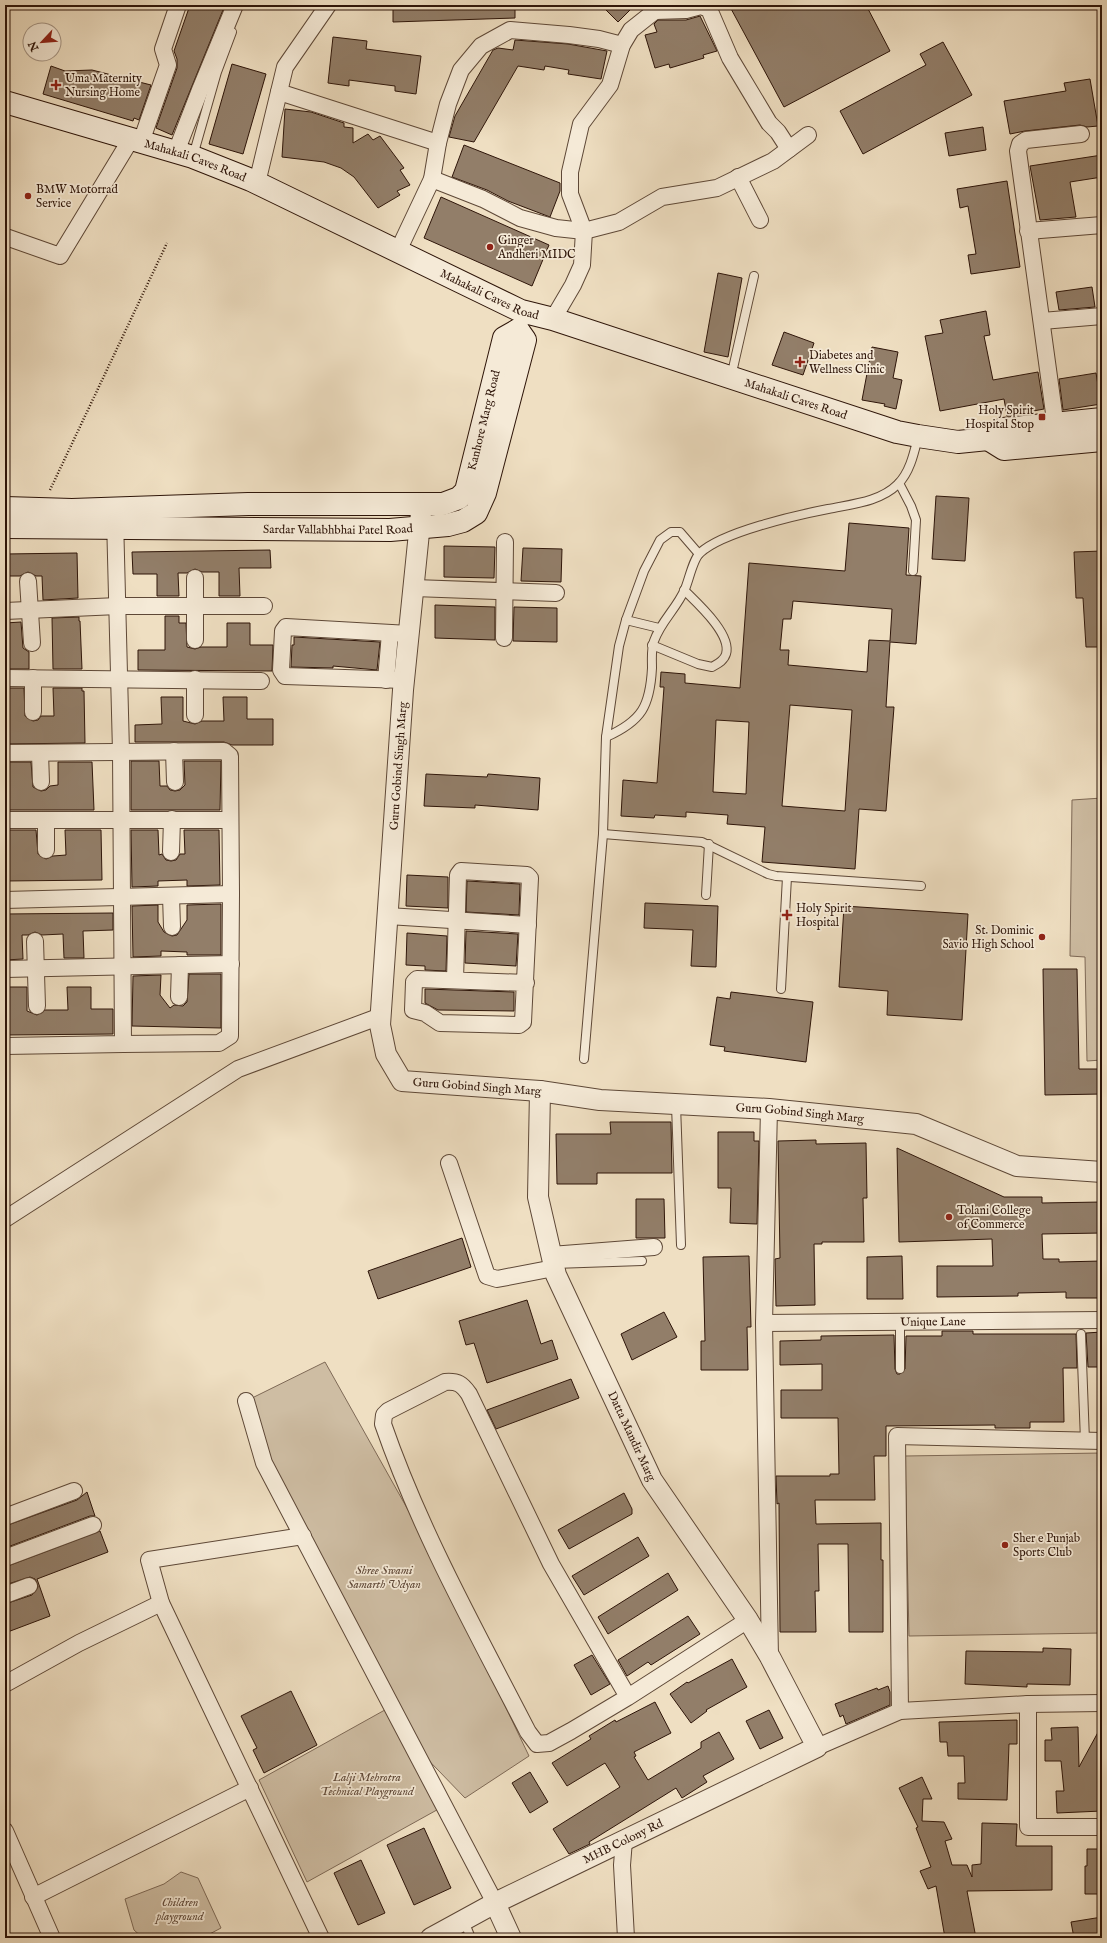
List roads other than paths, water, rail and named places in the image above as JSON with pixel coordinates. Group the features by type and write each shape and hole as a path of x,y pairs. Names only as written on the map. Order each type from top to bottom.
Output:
{"main road":[{"name":"Mahakali Caves Road","path":"5,102 185,155 257,183 398,251 520,320 553,319 897,432 958,442 988,439 1004,449 1102,419"},
{"name":"Kanhore Marg Road","path":"421,504 443,504 459,498 466,491 504,338 520,320"},
{"name":"Sardar Vallabhbhai Patel Road","path":"5,508 41,509 115,519 358,531 419,528 448,525 463,521 476,513 484,493 525,340 520,320"},
{"name":"Mahakali Caves Road","path":"1057,434 1102,440"},
{"name":"Sardar Vallabhbhai Patel Road","path":"5,527 115,519 248,504 421,504"}],"street":[{"path":"6,237 60,256 136,141 168,66 163,49 178,5"},
{"path":"185,155 200,90 235,5"},
{"path":"257,183 285,66 328,5"},
{"path":"553,319 573,285 582,265 584,231 570,194 570,172 580,124 610,85 622,45 631,30 658,8 686,10 701,6 709,9 730,58 769,123 778,132 789,149"},
{"path":"398,251 432,180 438,143 448,104 461,70 482,46 510,30 599,39 622,45"},
{"path":"279,92 438,143"},
{"path":"1057,434 1018,151 1020,144 1026,140 1081,134"},
{"path":"432,180 483,199 520,218 556,228 584,231 619,222 662,197 717,188 772,161 808,135"},
{"path":"738,178 760,220"},
{"path":"1028,231 1102,225"},
{"path":"1042,321 1102,316"},
{"name":"Guru Gobind Singh Marg","path":"421,504 414,588 399,634 395,680 388,916 380,1025 386,1054 402,1081 540,1091 600,1100 769,1109 916,1124 1017,1166 1102,1172"},
{"path":"115,519 120,678 122,898 121,966 123,1044"},
{"path":"504,638 505,542"},
{"path":"195,578 195,640"},
{"path":"28,581 32,643"},
{"path":"414,588 556,592"},
{"path":"5,611 118,606 264,606"},
{"path":"395,680 285,676 281,670 283,631 286,627 399,634"},
{"path":"5,678 260,680"},
{"path":"33,678 33,712"},
{"path":"195,679 195,715"},
{"path":"174,751 175,782"},
{"path":"5,753 174,751 224,751 228,753 230,756 231,894 231,1032 226,1039 219,1043 5,1046"},
{"path":"40,753 41,782"},
{"path":"5,820 230,820"},
{"path":"46,820 46,850"},
{"path":"171,852 172,820"},
{"path":"455,980 456,920 459,872 527,875 530,878 526,983 524,1021 521,1025 440,1023 425,1013 413,1010 414,982 416,979 526,983"},
{"path":"5,900 231,894"},
{"path":"171,896 172,927"},
{"path":"388,916 528,925"},
{"path":"35,941 37,1006"},
{"path":"5,969 231,964"},
{"path":"179,997 180,965"},
{"path":"5,1219 238,1069 381,1016"},
{"name":"Datta Mandir Marg","path":"540,1091 538,1197 553,1263 652,1480 748,1620 770,1657 817,1747"},
{"path":"769,1109 764,1323 770,1657"},
{"path":"449,1164 487,1276 497,1279 553,1263 654,1247"},
{"name":"Unique Lane","path":"764,1323 1102,1320"},
{"path":"628,1697 551,1564 469,1394 462,1384 455,1381 445,1382 388,1411 384,1415 383,1424 411,1497 438,1555 533,1740 542,1745 549,1743 628,1697 748,1620"},
{"path":"246,1401 264,1463 495,1903 511,1938"},
{"path":"900,1711 897,1436 1102,1441"},
{"path":"5,1517 74,1491"},
{"path":"5,1558 93,1525"},
{"path":"303,1536 150,1560 161,1603 321,1938"},
{"path":"5,1595 29,1586"},
{"path":"5,1684 79,1643 161,1603"},
{"path":"817,1747 900,1711 1028,1704 1102,1702"},
{"path":"1028,1704 1028,1827 1102,1827"},
{"name":"MHB Colony Rd","path":"431,1938 495,1903 817,1747"},
{"path":"33,1897 250,1788"},
{"path":"5,1831 52,1938"},
{"path":"624,1840 622,1865 626,1938"}],"lane":[{"path":"185,155 243,5"},
{"path":"731,378 754,276"},
{"path":"606,737 625,729 642,713 648,702 651,688 652,645 659,628 684,590 699,554 716,541 748,530 820,510 873,500 899,483 913,456 918,436"},
{"path":"899,483 911,506 916,520 913,571"},
{"path":"584,1059 603,834 606,737 619,646 626,620 644,571 660,540 671,532 680,532 699,554"},
{"path":"652,645 698,664 712,667 722,660 726,654 724,642 710,616 684,590"},
{"path":"626,620 659,628"},
{"path":"603,834 696,841 709,844 768,874 787,877 921,886"},
{"path":"706,895 709,844"},
{"path":"781,989 787,877"},
{"path":"676,1104 681,1245"},
{"path":"553,1263 642,1261"},
{"path":"900,1322 900,1369"},
{"path":"1081,1334 1085,1441"},
{"path":"463,1920 472,1938"}],"place":[{"name":"Uma Maternity Nursing Home","path":"56,85"},
{"name":"BMW Motorrad Service","path":"28,196"},
{"name":"Ginger Andheri MIDC","path":"490,247"},
{"name":"Diabetes and Wellness Clinic","path":"800,362"},
{"name":"Holy Spirit Hospital Stop","path":"1042,417"},
{"name":"Holy Spirit Hospital","path":"787,915"},
{"name":"St. Dominic Savio High School","path":"1042,937"},
{"name":"Tolani College of Commerce","path":"949,1217"},
{"name":"Sher e Punjab Sports Club","path":"1005,1545"}],"park label":[{"name":"Shree Swami Samarth Udyan","path":"384,1577"},
{"name":"Lalji Mehrotra Technical Playground","path":"367,1784"},
{"name":"Children playground","path":"180,1909"}]}
